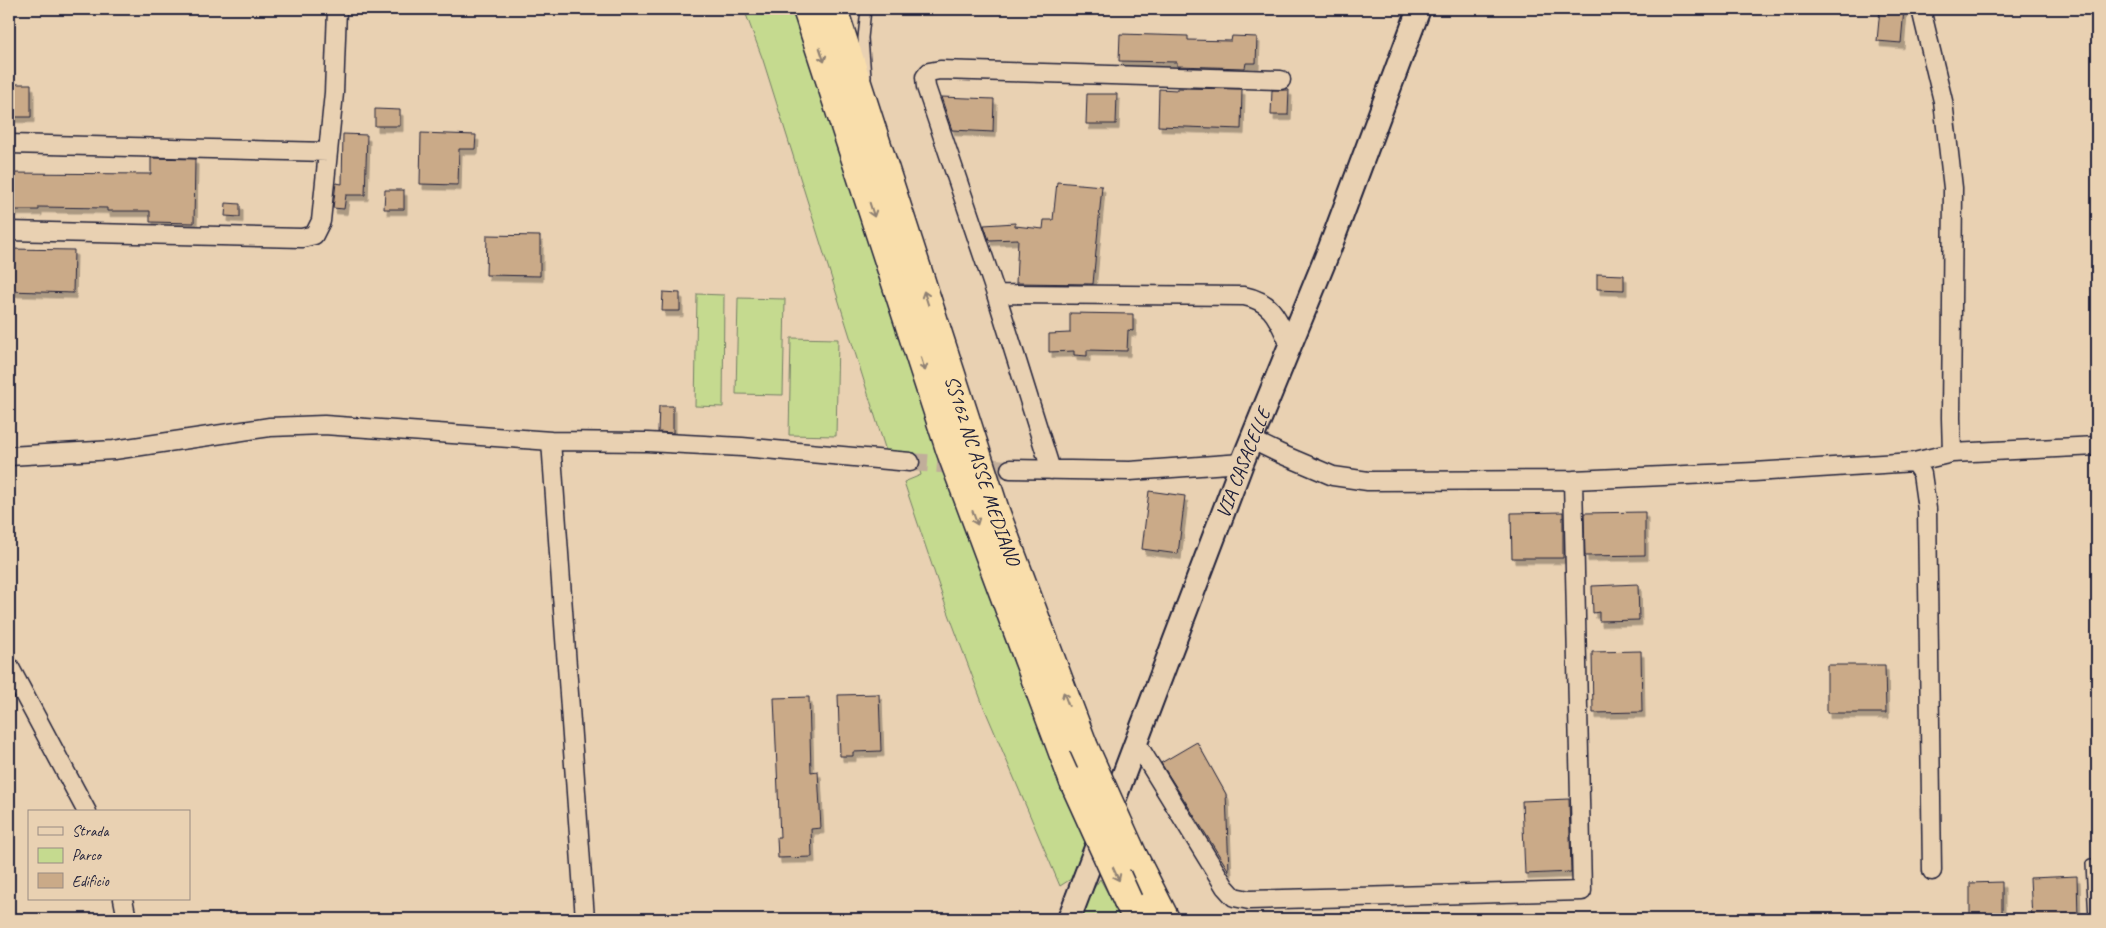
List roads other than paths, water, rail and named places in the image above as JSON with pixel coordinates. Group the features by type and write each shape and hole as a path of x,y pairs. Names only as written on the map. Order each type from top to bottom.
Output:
{"highway":[{"name":"SS162 NC ASSE MEDIANO","path":"807,9 950,449 1074,782 1133,910"},
{"name":"SS162 NC ASSE MEDIANO","path":"834,9 996,514 1083,745 1133,856 1165,919"}],"street":[{"path":"9,231 302,238 314,235 321,221 334,93 338,9"},
{"name":"VIA CASACELLE","path":"1069,919 1242,463 1328,250 1419,9"},
{"path":"1921,9 1943,101 1953,188 1952,453"},
{"path":"1051,470 996,294 926,87 925,77 929,72 940,70 1281,80"},
{"path":"9,144 328,152"},
{"path":"996,294 1244,296 1258,299 1269,305 1290,344"},
{"path":"9,456 114,450 270,427 315,425 551,441 647,442 742,447 910,462"},
{"path":"1252,440 1333,476 1368,481 1573,480 1914,462 1952,453 2097,446"},
{"path":"551,441 585,919"},
{"path":"1914,462 1922,474 1927,509 1932,871"},
{"path":"1010,469 1130,471 1242,463"},
{"path":"1136,742 1225,887 1234,896 1249,900 1582,891 1573,480"},
{"path":"9,666 85,810"},
{"path":"123,900 127,919"}],"lane":[{"path":"866,9 864,38 870,119"},
{"path":"2091,864 2094,919"}],"tunnel":[{"path":"910,462 1010,469"}]}
